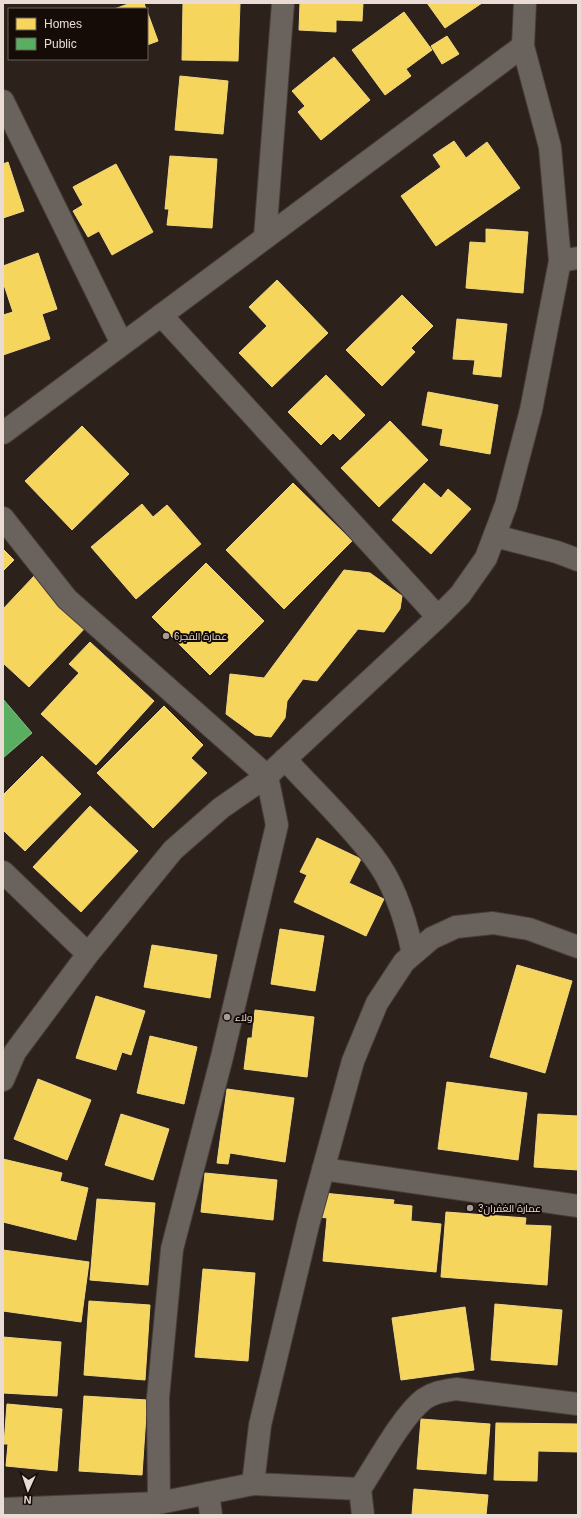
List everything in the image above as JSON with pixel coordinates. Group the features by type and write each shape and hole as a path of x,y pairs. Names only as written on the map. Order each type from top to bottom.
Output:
{"street":[{"path":"265,237 283,3"},
{"path":"3,1080 15,1052 88,954 173,850 221,808 267,776 438,617 460,595 486,558 506,505 569,259 550,147 523,46 525,3"},
{"path":"3,433 523,46"},
{"path":"3,101 122,344"},
{"path":"161,315 438,617"},
{"path":"3,518 67,599 267,776 277,825 222,1057 172,1249 158,1398 159,1503"},
{"path":"495,536 557,552 578,560"},
{"path":"285,759 374,857 391,886 405,919 413,954"},
{"path":"3,872 88,954"},
{"path":"253,1484 260,1425 323,1169 353,1061 378,1003 404,962 432,938 456,927 493,923 529,929 578,947"},
{"path":"323,1169 578,1206"},
{"path":"363,1515 360,1490 412,1410 425,1399 438,1392 456,1389 578,1404"},
{"path":"3,1509 159,1503 253,1484 360,1490"},
{"path":"208,1493 211,1515"}],"building: Homes":[{"path":"131,3 144,3 146,8 117,8"},
{"path":"183,3 240,3 238,61 182,60"},
{"path":"300,3 363,3 362,21 336,20 336,32 299,30"},
{"path":"427,3 482,3 445,28"},
{"path":"404,12 432,50 406,69 411,76 385,95 352,50"},
{"path":"148,14 158,41 148,45"},
{"path":"447,36 459,54 442,64 431,46"},
{"path":"334,57 370,100 321,140 298,112 305,106 292,91"},
{"path":"180,76 228,81 223,134 175,130"},
{"path":"454,141 466,158 487,142 520,188 436,246 401,196 441,167 433,155"},
{"path":"170,156 217,159 212,228 167,225 169,209 165,209"},
{"path":"8,162 24,211 3,218 3,164"},
{"path":"116,164 153,232 112,255 99,231 88,237 73,211 83,205 73,187"},
{"path":"486,229 528,232 523,293 466,288 470,242 486,243"},
{"path":"38,253 57,309 42,314 50,339 3,355 3,315 13,312 3,282 3,266"},
{"path":"277,280 328,333 272,387 239,353 267,326 249,307"},
{"path":"402,295 433,326 411,348 415,352 382,386 346,350"},
{"path":"457,319 507,324 501,377 473,374 475,360 453,359"},
{"path":"326,375 365,415 340,440 333,433 321,445 288,412"},
{"path":"428,392 498,405 490,454 440,445 443,429 422,425"},
{"path":"390,421 428,460 379,507 341,468"},
{"path":"82,426 129,474 72,530 25,481"},
{"path":"293,483 352,541 284,609 226,550"},
{"path":"424,483 441,498 448,489 471,509 431,554 392,520"},
{"path":"142,504 153,517 167,505 201,544 136,599 91,547"},
{"path":"3,549 14,560 3,571"},
{"path":"206,563 264,621 210,675 152,617"},
{"path":"344,570 370,573 402,596 400,609 384,632 358,629 317,681 303,679 287,701 285,718 271,737 255,735 226,714 230,674 264,678"},
{"path":"35,575 88,625 29,687 3,663 3,609"},
{"path":"90,642 154,701 96,765 41,714 79,673 69,664"},
{"path":"164,706 203,745 191,758 207,773 153,828 97,773"},
{"path":"42,756 81,794 25,851 3,830 3,795"},
{"path":"90,806 138,851 81,912 33,867"},
{"path":"317,838 361,859 349,883 384,899 366,936 294,902 307,875 300,872"},
{"path":"280,929 324,936 315,991 271,984"},
{"path":"152,945 217,955 210,998 144,987"},
{"path":"517,965 572,981 545,1073 490,1057"},
{"path":"96,996 145,1011 131,1055 122,1052 116,1070 76,1058"},
{"path":"255,1010 314,1017 307,1077 244,1069 248,1038 252,1038"},
{"path":"150,1036 197,1047 184,1104 137,1093"},
{"path":"38,1079 91,1100 67,1160 14,1139"},
{"path":"447,1082 527,1093 518,1160 438,1149"},
{"path":"227,1089 294,1098 285,1162 230,1153 228,1164 217,1163"},
{"path":"121,1114 169,1129 153,1180 105,1165"},
{"path":"538,1114 578,1116 578,1170 534,1167"},
{"path":"3,1159 62,1173 60,1181 88,1188 76,1240 3,1222"},
{"path":"205,1173 277,1180 273,1220 201,1212"},
{"path":"323,1193 394,1200 393,1204 412,1206 411,1221 441,1224 436,1272 323,1261 327,1218 320,1217"},
{"path":"97,1199 155,1203 148,1285 90,1280"},
{"path":"446,1212 526,1218 525,1225 551,1226 547,1285 441,1277"},
{"path":"3,1250 89,1262 81,1322 3,1311"},
{"path":"203,1269 255,1273 248,1361 195,1357"},
{"path":"89,1301 150,1305 145,1380 84,1375"},
{"path":"495,1304 562,1310 557,1365 491,1360"},
{"path":"465,1307 474,1370 401,1380 392,1318"},
{"path":"3,1337 61,1342 57,1396 3,1393"},
{"path":"84,1396 147,1400 142,1475 79,1471"},
{"path":"7,1404 62,1409 57,1471 6,1466 8,1444 4,1444"},
{"path":"421,1419 490,1424 486,1474 417,1469"},
{"path":"496,1423 578,1424 578,1452 538,1451 537,1481 494,1480"},
{"path":"414,1489 488,1495 486,1515 412,1515"}],"building: Public":[{"path":"3,699 32,733 3,758"}],"place":[{"name":"عمارة الفجر6","path":"166,636"},
{"name":"ولاء","path":"227,1017"},
{"name":"عمارة الغفران3","path":"470,1208"}]}
